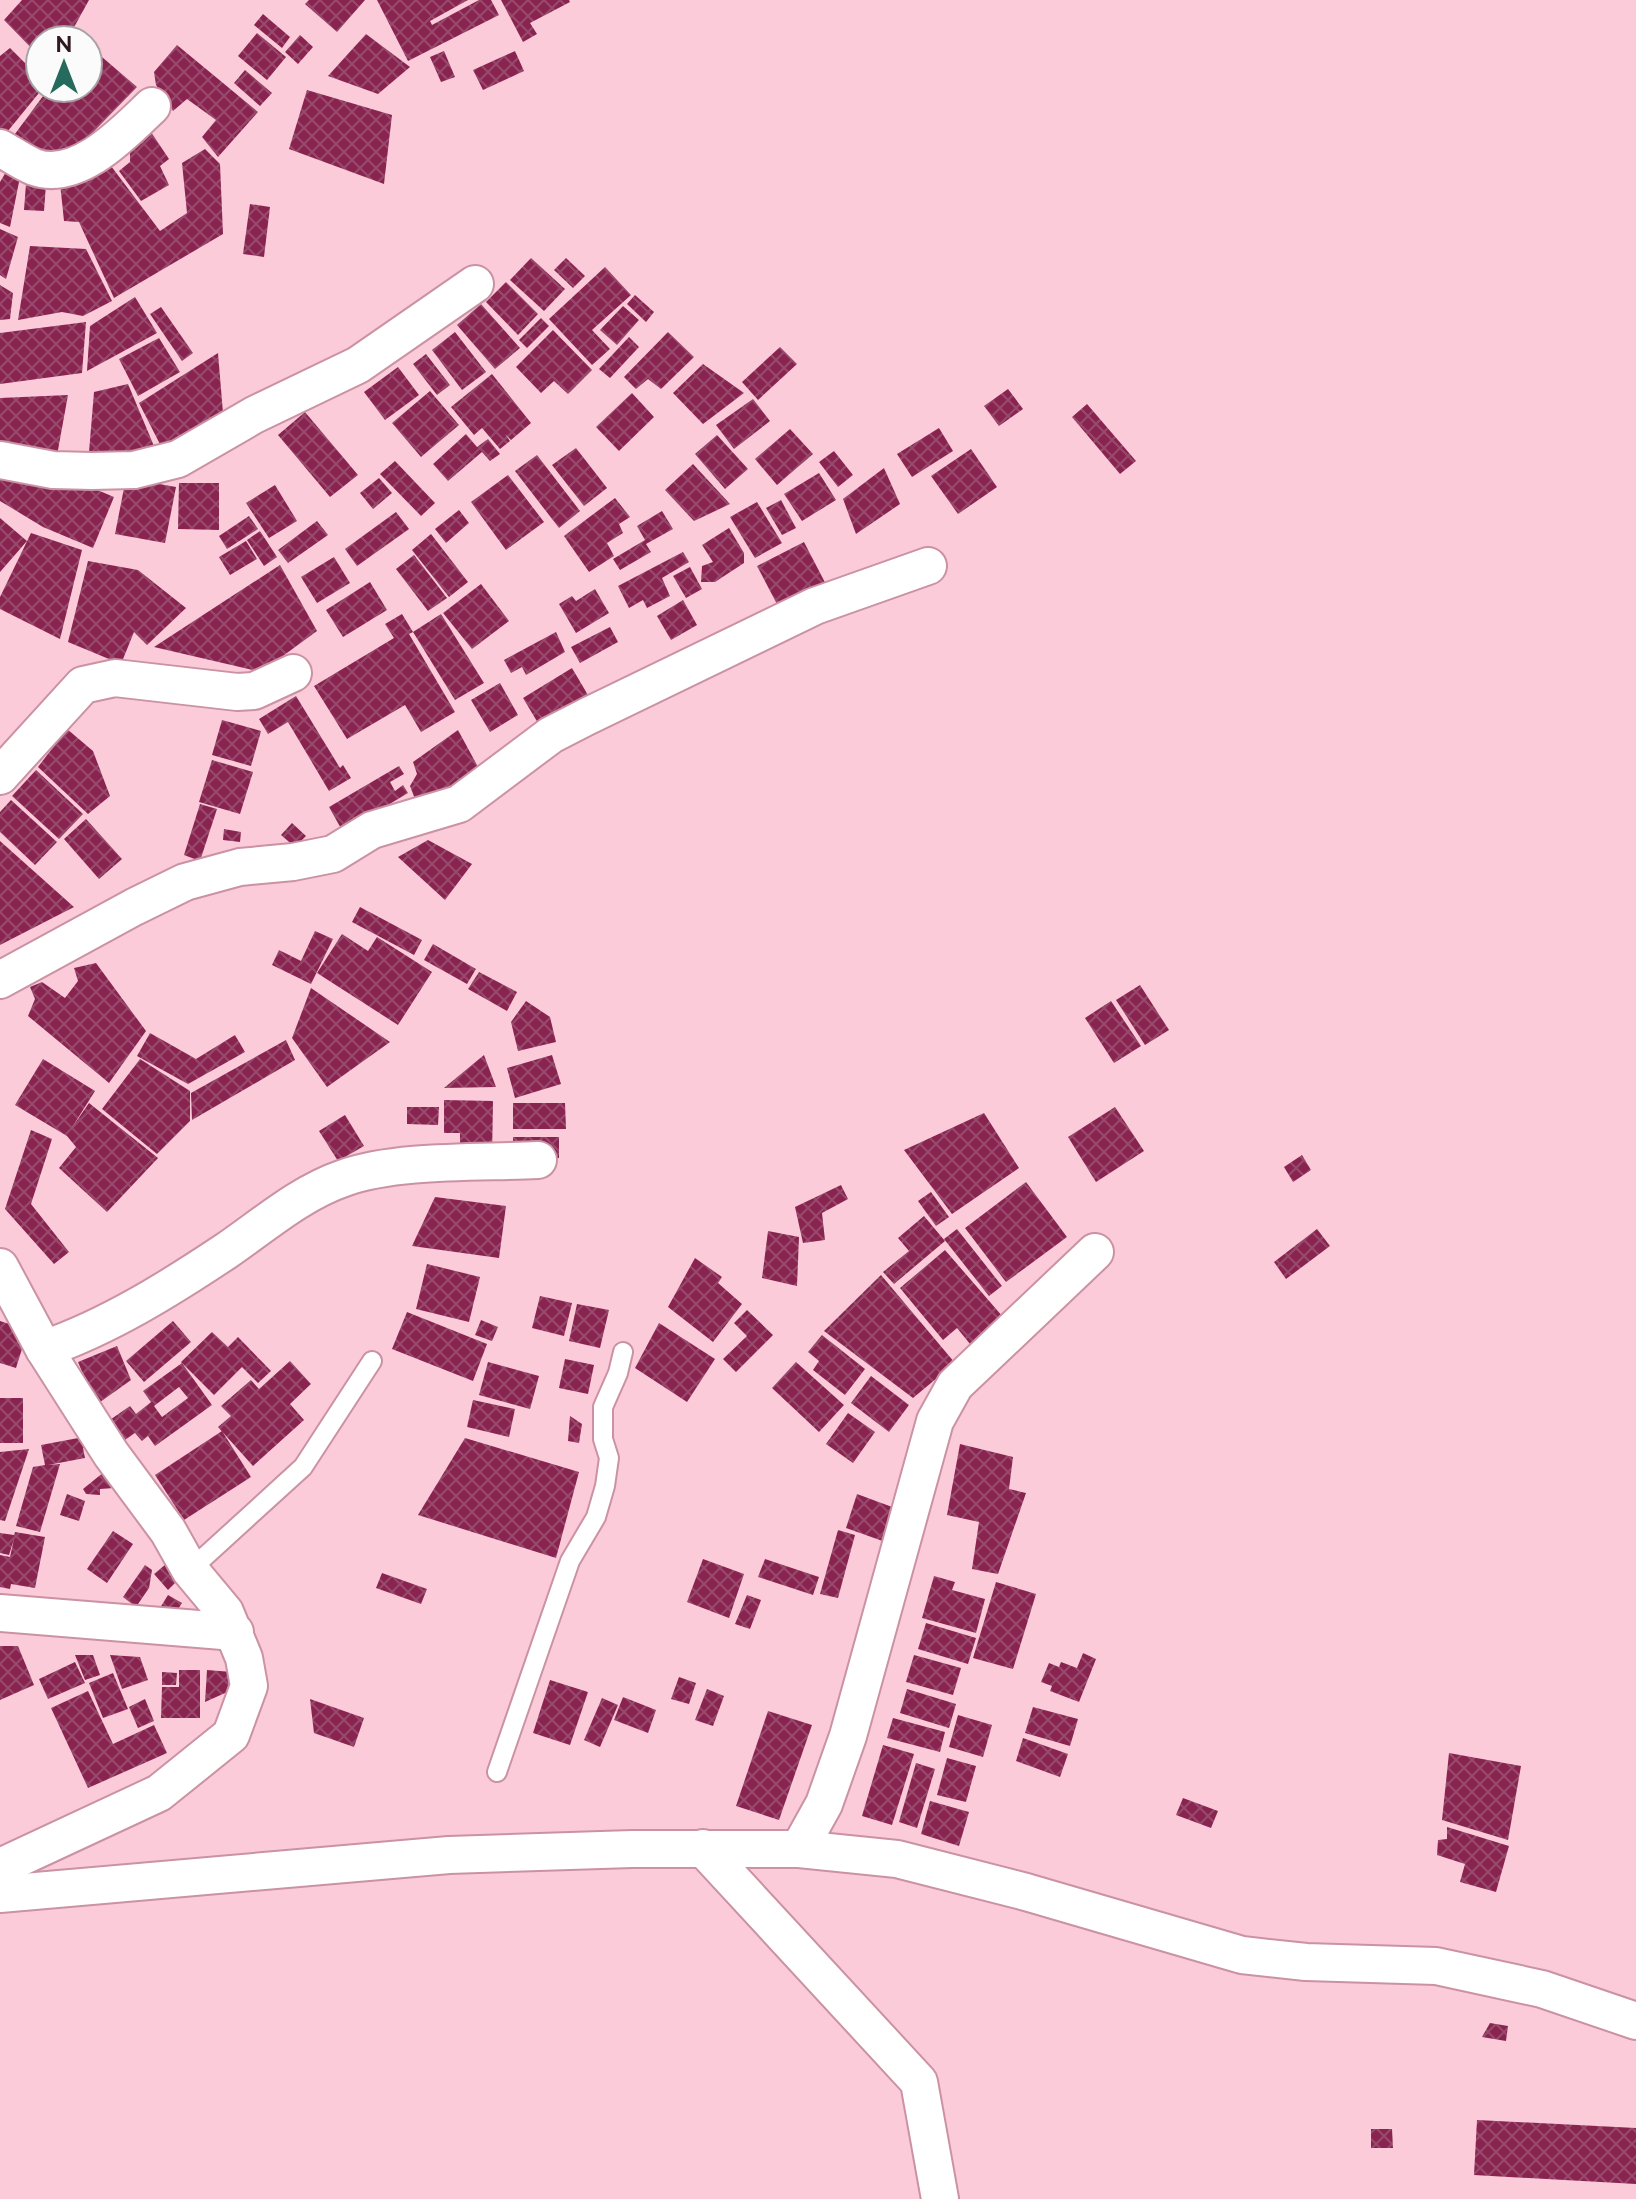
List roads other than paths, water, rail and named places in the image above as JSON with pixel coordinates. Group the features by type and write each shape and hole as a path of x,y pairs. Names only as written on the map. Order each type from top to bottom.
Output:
{"street":[{"path":"0,148 36,168 71,168 108,147 152,106"},
{"path":"0,460 53,470 92,471 134,470 178,459 254,415 358,365 475,284"},
{"path":"0,980 185,882 240,867 309,860 333,854 372,830 459,804 551,735 588,716 815,606 928,566"},
{"path":"0,776 83,685 115,678 237,692 254,691 293,673"},
{"path":"44,1349 79,1337 150,1298 224,1252 303,1196 345,1177 392,1167 538,1160"},
{"path":"799,1849 824,1804 848,1736 935,1421 955,1385 1095,1252"},
{"path":"0,1267 44,1349 111,1454 168,1531 190,1570 225,1612 244,1658 249,1686 231,1735 159,1793 0,1867"},
{"path":"0,1613 235,1632"},
{"path":"703,1848 919,2082 940,2199"},
{"path":"0,1894 449,1855 703,1848 799,1849 897,1859 1026,1892 1242,1955 1306,1962 1436,1966 1542,1989 1636,2021"}],"lane":[{"path":"497,1772 570,1561 596,1517 609,1458 603,1439 603,1407 618,1373 623,1352"},
{"path":"190,1570 303,1467 372,1361"}]}
